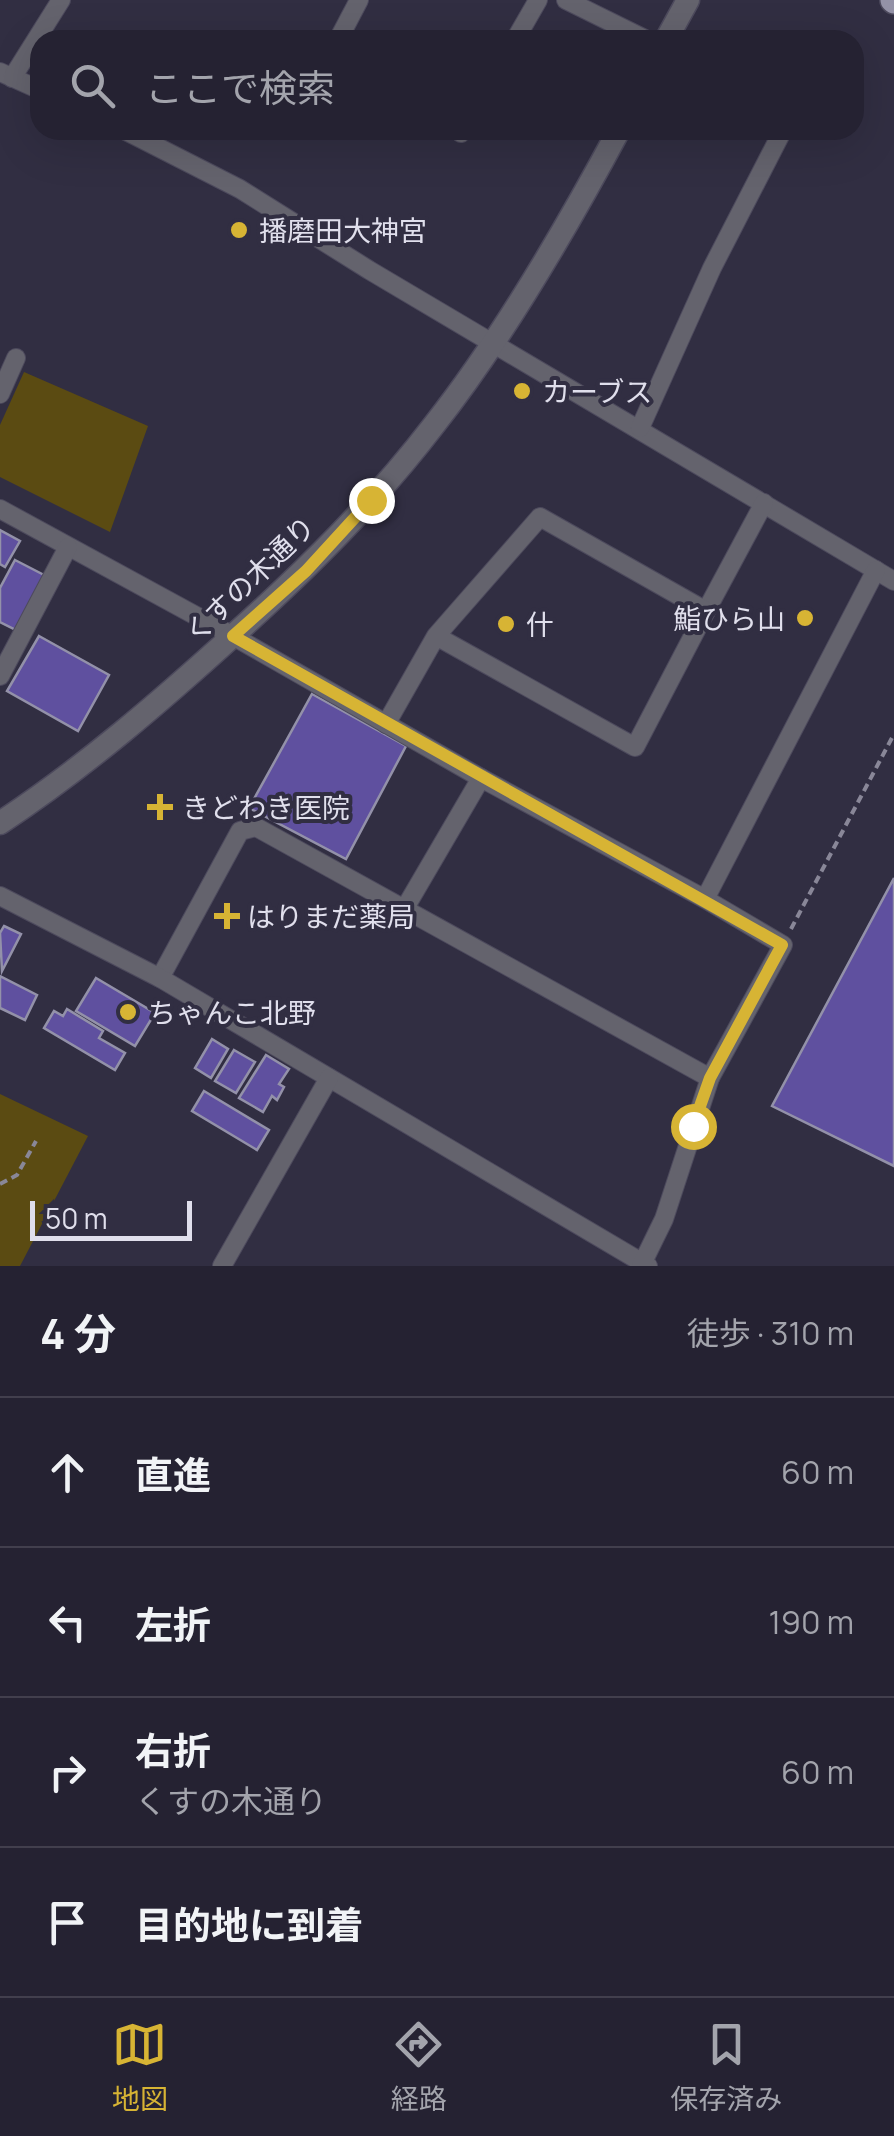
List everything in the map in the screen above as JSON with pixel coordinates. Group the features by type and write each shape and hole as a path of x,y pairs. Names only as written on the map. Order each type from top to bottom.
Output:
{"street":[{"path":"39,30 61,0"},
{"path":"343,30 359,0"},
{"path":"521,30 538,0"},
{"path":"566,0 626,30"},
{"path":"672,30 688,0"},
{"path":"30,42 6,75 30,86"},
{"path":"143,140 240,190 894,581"},
{"name":"くすの木通り","path":"0,823 169,696 306,571 371,500 435,425 493,342 614,140"},
{"path":"640,428 712,268 778,140"},
{"path":"0,394 16,358"},
{"path":"436,636 636,748 764,503"},
{"path":"0,509 706,899 782,945 710,1078 664,1219 644,1265 160,978 0,896"},
{"path":"386,724 436,636 540,517 706,611"},
{"path":"0,676 68,548"},
{"path":"706,899 876,570"},
{"path":"405,908 481,778"},
{"path":"160,978 240,831 256,827 710,1078"},
{"path":"222,1266 329,1078"}],"path":[{"path":"782,945 894,734"},
{"path":"0,1184 17,1176 36,1141"}],"shaded area":[{"path":"24,372 148,426 110,532 0,477 0,425"},
{"path":"0,1094 88,1136 20,1266 0,1266"}],"building":[{"path":"0,530 20,541 5,567 0,564"},
{"path":"15,560 44,575 16,630 0,622 0,588"},
{"path":"39,636 109,675 78,731 7,691"},
{"path":"312,694 406,746 346,859 249,808"},
{"path":"894,878 894,1166 772,1106"},
{"path":"4,926 21,934 2,971 0,933"},
{"path":"0,976 37,995 25,1020 0,1008"},
{"path":"96,978 155,1013 135,1046 76,1011"},
{"path":"67,1009 103,1031 99,1038 125,1053 115,1070 44,1028 54,1011 63,1016"},
{"path":"212,1039 228,1049 211,1078 195,1068"},
{"path":"234,1050 255,1062 236,1093 215,1081"},
{"path":"266,1055 289,1069 279,1084 284,1087 277,1100 272,1096 263,1112 239,1098"},
{"path":"204,1091 269,1130 257,1150 192,1111"}],"place":[{"name":"播磨田大神宮","path":"239,230"},
{"name":"カーブス","path":"522,391"},
{"name":"鮨ひら山","path":"805,618"},
{"name":"什","path":"506,624"},
{"name":"きどわき医院","path":"160,807"},
{"name":"はりまだ薬局","path":"227,916"},
{"name":"ちゃんこ北野","path":"128,1012"}],"route":[{"path":"371,500 306,571 233,636 782,945 710,1078 693,1126"}]}
